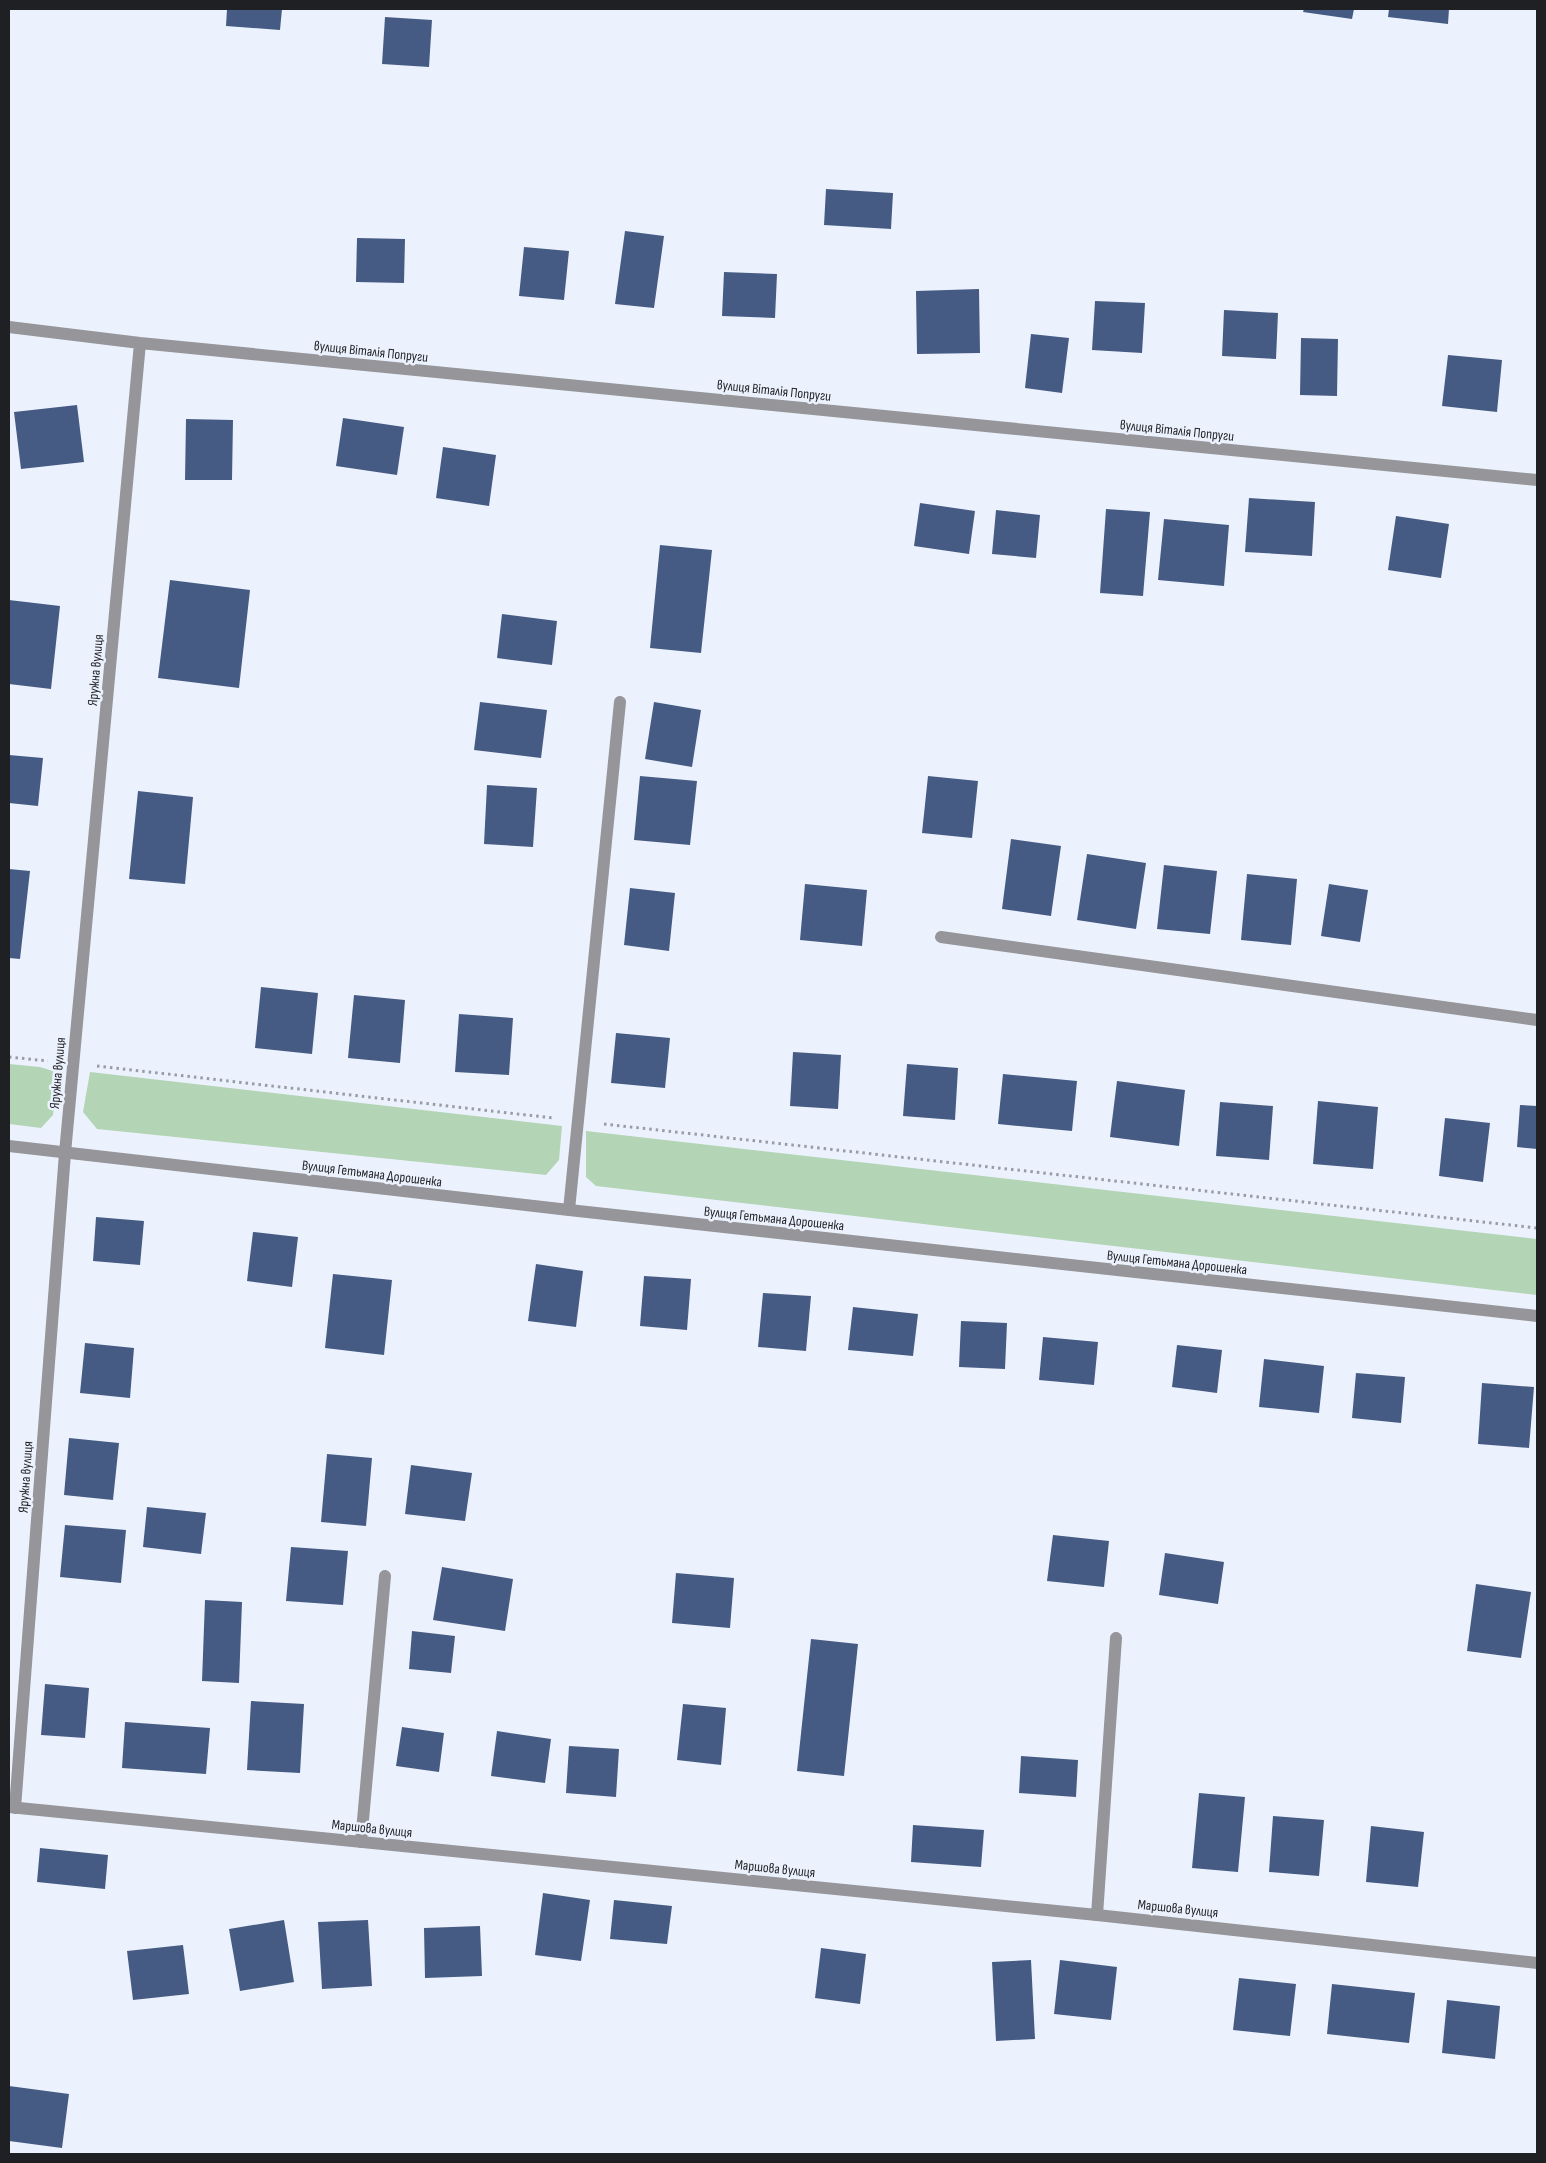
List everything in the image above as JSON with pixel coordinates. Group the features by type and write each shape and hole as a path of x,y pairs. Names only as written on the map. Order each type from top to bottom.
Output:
{"street":[{"name":"вулиця Віталія Попруги","path":"9,327 140,343 1537,480"},
{"name":"Яружна вулиця","path":"12,1807 65,1153 140,343"},
{"path":"569,1210 576,1120 620,702"},
{"path":"941,937 1537,1020"},
{"name":"Вулиця Гетьмана Дорошенка","path":"9,1146 569,1210 1537,1316"},
{"path":"361,1842 385,1576"},
{"path":"1097,1915 1116,1638"},
{"name":"Маршова вулиця","path":"12,1807 1097,1915 1537,1963"}],"path":[{"path":"9,1057 1537,1228"}],"green space":[{"path":"9,1064 40,1067 56,1072 57,1085 53,1115 41,1128 9,1124"},
{"path":"90,1072 562,1126 559,1160 546,1175 97,1129 83,1112"},
{"path":"586,1131 1537,1239 1537,1295 596,1186 586,1177"}],"building":[{"path":"227,9 282,9 280,30 226,26"},
{"path":"1304,9 1354,9 1352,19 1303,12"},
{"path":"1389,9 1449,9 1448,24 1388,17"},
{"path":"385,17 432,20 429,67 382,64"},
{"path":"826,189 893,193 891,229 824,225"},
{"path":"625,231 664,236 654,308 615,304"},
{"path":"357,238 405,239 404,283 356,282"},
{"path":"524,247 569,251 564,300 519,296"},
{"path":"724,272 777,274 775,318 722,316"},
{"path":"979,289 980,353 917,354 916,291"},
{"path":"1095,301 1145,303 1142,353 1092,350"},
{"path":"1224,310 1278,313 1276,359 1222,356"},
{"path":"1031,334 1069,338 1062,393 1025,388"},
{"path":"1301,338 1338,339 1337,396 1300,395"},
{"path":"1448,355 1502,360 1497,412 1442,406"},
{"path":"77,405 84,462 21,469 14,412"},
{"path":"343,418 404,427 397,475 336,466"},
{"path":"186,419 233,420 232,480 185,480"},
{"path":"443,447 496,455 489,506 436,498"},
{"path":"1249,498 1315,502 1312,556 1245,552"},
{"path":"920,503 975,511 969,554 914,546"},
{"path":"1106,509 1150,512 1143,596 1100,593"},
{"path":"996,510 1040,515 1036,558 992,554"},
{"path":"1396,516 1449,524 1441,578 1388,570"},
{"path":"1164,519 1229,525 1224,586 1158,580"},
{"path":"660,545 712,550 701,653 650,648"},
{"path":"170,580 250,590 239,688 158,678"},
{"path":"9,600 60,606 51,689 9,684"},
{"path":"502,614 557,621 552,665 497,658"},
{"path":"480,702 547,710 541,758 474,750"},
{"path":"654,702 701,710 692,767 645,759"},
{"path":"9,755 43,758 38,806 9,803"},
{"path":"640,776 697,781 690,845 634,840"},
{"path":"928,776 978,781 972,838 922,833"},
{"path":"487,785 537,788 533,847 484,844"},
{"path":"138,791 193,797 185,884 129,879"},
{"path":"1011,839 1061,846 1051,916 1002,909"},
{"path":"1087,854 1146,863 1136,929 1077,920"},
{"path":"1164,865 1217,871 1210,934 1157,929"},
{"path":"9,869 30,871 20,959 9,958"},
{"path":"1247,874 1297,879 1291,945 1241,940"},
{"path":"805,884 867,890 862,946 800,940"},
{"path":"1329,884 1368,890 1360,942 1321,936"},
{"path":"630,888 675,893 669,951 624,945"},
{"path":"261,987 318,993 312,1054 255,1048"},
{"path":"354,995 405,1000 400,1063 348,1058"},
{"path":"459,1014 513,1018 509,1075 455,1072"},
{"path":"616,1033 670,1038 665,1088 611,1083"},
{"path":"793,1052 841,1055 838,1109 790,1106"},
{"path":"907,1064 958,1068 955,1120 903,1116"},
{"path":"1003,1074 1077,1081 1072,1131 998,1124"},
{"path":"1117,1081 1185,1090 1179,1146 1110,1137"},
{"path":"1318,1101 1378,1107 1373,1169 1313,1164"},
{"path":"1220,1102 1273,1106 1269,1160 1216,1156"},
{"path":"1520,1105 1537,1106 1537,1149 1517,1147"},
{"path":"1445,1118 1490,1123 1483,1182 1439,1176"},
{"path":"96,1217 144,1221 140,1265 93,1261"},
{"path":"253,1232 298,1237 292,1287 247,1281"},
{"path":"536,1264 583,1271 576,1327 528,1321"},
{"path":"333,1274 392,1280 384,1355 325,1348"},
{"path":"644,1276 691,1279 687,1330 640,1326"},
{"path":"763,1293 811,1296 806,1351 758,1347"},
{"path":"853,1307 918,1314 913,1356 848,1350"},
{"path":"961,1321 1007,1323 1005,1369 959,1367"},
{"path":"1043,1337 1098,1342 1094,1385 1039,1380"},
{"path":"85,1343 134,1348 130,1398 80,1393"},
{"path":"1177,1345 1222,1350 1217,1393 1172,1387"},
{"path":"1264,1359 1324,1366 1319,1413 1259,1407"},
{"path":"1356,1373 1405,1377 1401,1423 1352,1418"},
{"path":"1482,1383 1534,1387 1529,1448 1478,1444"},
{"path":"69,1438 119,1443 113,1500 64,1495"},
{"path":"327,1454 372,1458 366,1526 321,1522"},
{"path":"411,1465 472,1473 465,1521 405,1514"},
{"path":"147,1507 206,1513 201,1554 143,1547"},
{"path":"65,1525 126,1530 121,1583 60,1577"},
{"path":"1053,1535 1109,1541 1104,1587 1047,1581"},
{"path":"291,1547 348,1551 343,1605 286,1601"},
{"path":"1165,1553 1224,1562 1218,1604 1159,1595"},
{"path":"442,1567 513,1579 505,1631 433,1620"},
{"path":"676,1573 734,1578 730,1628 672,1623"},
{"path":"1476,1584 1531,1592 1521,1658 1467,1651"},
{"path":"205,1600 242,1602 239,1683 202,1681"},
{"path":"412,1631 455,1636 451,1673 409,1669"},
{"path":"811,1639 858,1644 844,1776 797,1771"},
{"path":"45,1684 89,1688 85,1738 41,1735"},
{"path":"251,1701 304,1704 300,1773 247,1770"},
{"path":"683,1704 726,1708 721,1765 677,1760"},
{"path":"125,1722 210,1728 206,1774 122,1768"},
{"path":"402,1727 444,1733 439,1772 396,1766"},
{"path":"497,1731 551,1739 545,1783 491,1776"},
{"path":"569,1746 619,1749 616,1797 566,1793"},
{"path":"1021,1756 1078,1760 1076,1797 1019,1793"},
{"path":"1199,1793 1245,1797 1238,1872 1192,1868"},
{"path":"1273,1816 1324,1820 1319,1876 1269,1872"},
{"path":"913,1825 984,1830 981,1867 911,1862"},
{"path":"1371,1826 1424,1832 1418,1887 1366,1882"},
{"path":"40,1848 108,1855 105,1889 37,1882"},
{"path":"543,1893 590,1900 581,1961 535,1955"},
{"path":"614,1900 672,1906 667,1944 610,1939"},
{"path":"284,1920 294,1982 240,1991 229,1929"},
{"path":"368,1920 372,1986 322,1989 318,1922"},
{"path":"480,1926 482,1976 425,1978 424,1928"},
{"path":"183,1945 189,1994 133,2000 127,1951"},
{"path":"821,1948 866,1954 860,2004 815,1998"},
{"path":"1031,1960 1035,2039 996,2041 992,1962"},
{"path":"1060,1960 1117,1967 1111,2020 1054,2014"},
{"path":"1239,1978 1296,1984 1290,2036 1233,2030"},
{"path":"1332,1984 1415,1993 1409,2043 1327,2034"},
{"path":"1447,2000 1500,2006 1495,2059 1442,2053"},
{"path":"9,2086 69,2094 62,2148 9,2141"}]}
